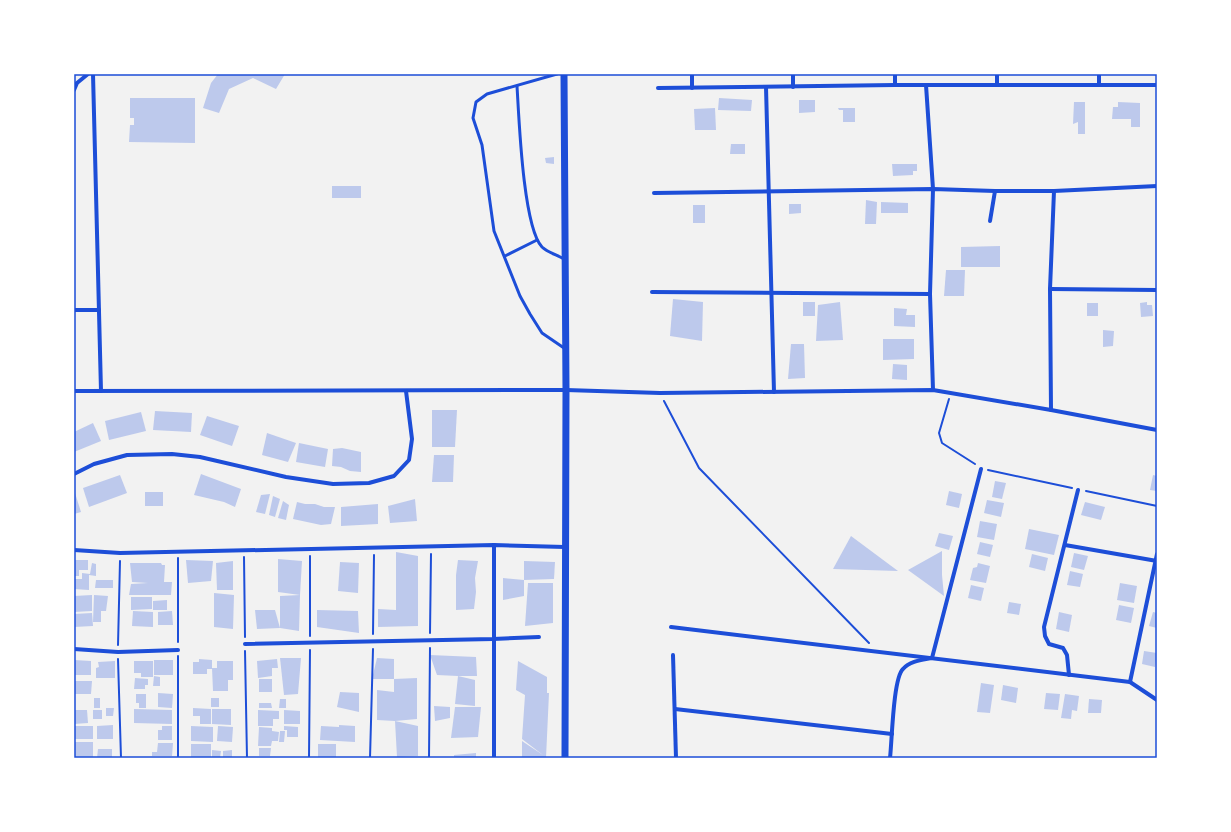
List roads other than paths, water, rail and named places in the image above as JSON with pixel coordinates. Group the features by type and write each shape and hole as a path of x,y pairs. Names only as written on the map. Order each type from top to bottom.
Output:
{"street":[{"path":"74,90 77,83 88,74"},
{"path":"93,74 101,392"},
{"path":"564,74 566,349 565,758"},
{"path":"692,74 692,88"},
{"path":"793,74 793,87"},
{"path":"895,74 895,85"},
{"path":"997,74 997,85"},
{"path":"1099,74 1099,85"},
{"path":"658,88 895,85 1157,85"},
{"path":"926,85 933,189 930,294 933,390"},
{"path":"766,87 774,392"},
{"path":"654,193 933,189 1054,191 1157,186"},
{"path":"990,221 995,191"},
{"path":"1051,410 1050,289 1054,191"},
{"path":"1050,289 1157,290"},
{"path":"652,292 930,294"},
{"path":"74,310 99,310"},
{"path":"74,392 566,390 774,392 933,390 1157,430"},
{"path":"74,474 94,464 127,455 172,454 200,457 286,477 333,484 369,483 394,476 409,460 412,439 406,391"},
{"path":"932,658 981,469"},
{"path":"1069,675 1067,656 1063,648 1049,644 1045,636 1044,627 1078,490"},
{"path":"74,550 120,553 494,545 565,547"},
{"path":"494,545 494,758"},
{"path":"1065,545 1156,561"},
{"path":"1130,682 1157,554"},
{"path":"671,627 1130,682 1157,700"},
{"path":"245,644 540,637"},
{"path":"74,649 118,652 178,650"},
{"path":"673,654 676,758"},
{"path":"890,758 897,682 902,669 914,662 932,658"},
{"path":"675,709 892,734"}],"lane":[{"path":"557,74 487,94 476,102 473,118 482,145 494,231 520,296 542,333 566,349"},
{"path":"517,86 527,206 537,240 543,248 565,259"},
{"path":"504,256 537,240"}]}
